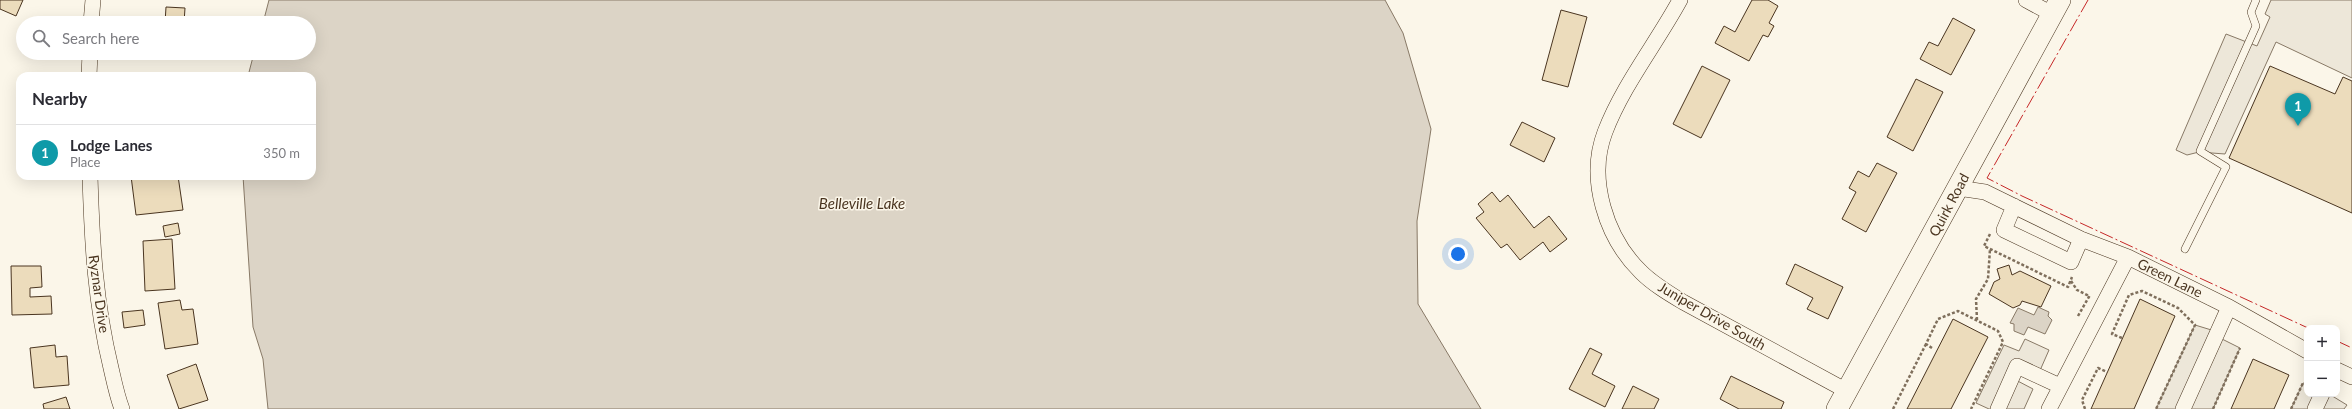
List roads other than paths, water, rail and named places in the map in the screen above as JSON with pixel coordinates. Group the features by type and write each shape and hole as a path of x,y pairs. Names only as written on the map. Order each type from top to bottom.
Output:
{"street":[{"path":"92,16 93,0"},
{"name":"Juniper Drive South","path":"1680,0 1625,91 1605,134 1599,175 1602,200 1616,239 1627,256 1641,273 1677,299 1842,400"},
{"path":"2026,0 2056,7"},
{"name":"Quirk Road","path":"1842,400 2056,7"},
{"path":"89,72 90,60"},
{"name":"Ryznar Drive","path":"90,180 93,266 98,302 108,354 122,409"},
{"name":"Green Lane","path":"1958,188 1985,192 2081,239 2128,257 2229,307 2304,349"},
{"path":"2014,206 2004,230 2071,262 2081,239"},
{"path":"2049,409 2128,257"},
{"path":"2183,409 2229,307"},
{"path":"1998,409 2017,366 2060,386"},
{"path":"2340,371 2352,377"},
{"path":"2315,409 2321,397"}],"lane":[{"path":"2186,249 2226,167 2200,151 2256,26 2251,12 2256,0"}],"water":[{"name":"Belleville Lake","path":"269,0 1385,0 1403,33 1431,129 1417,221 1418,304 1481,409 268,409 263,359 253,327 243,180 316,180 316,72 249,72 252,60 316,60 316,16 265,16"},
{"path":"2038,307 2049,312 2048,316 2052,320 2045,334 2028,327 2024,335 2014,331 2014,324 2010,323 2018,308 2034,315"}],"place":[{"name":"Lodge Lanes","path":"2298,126"}]}
